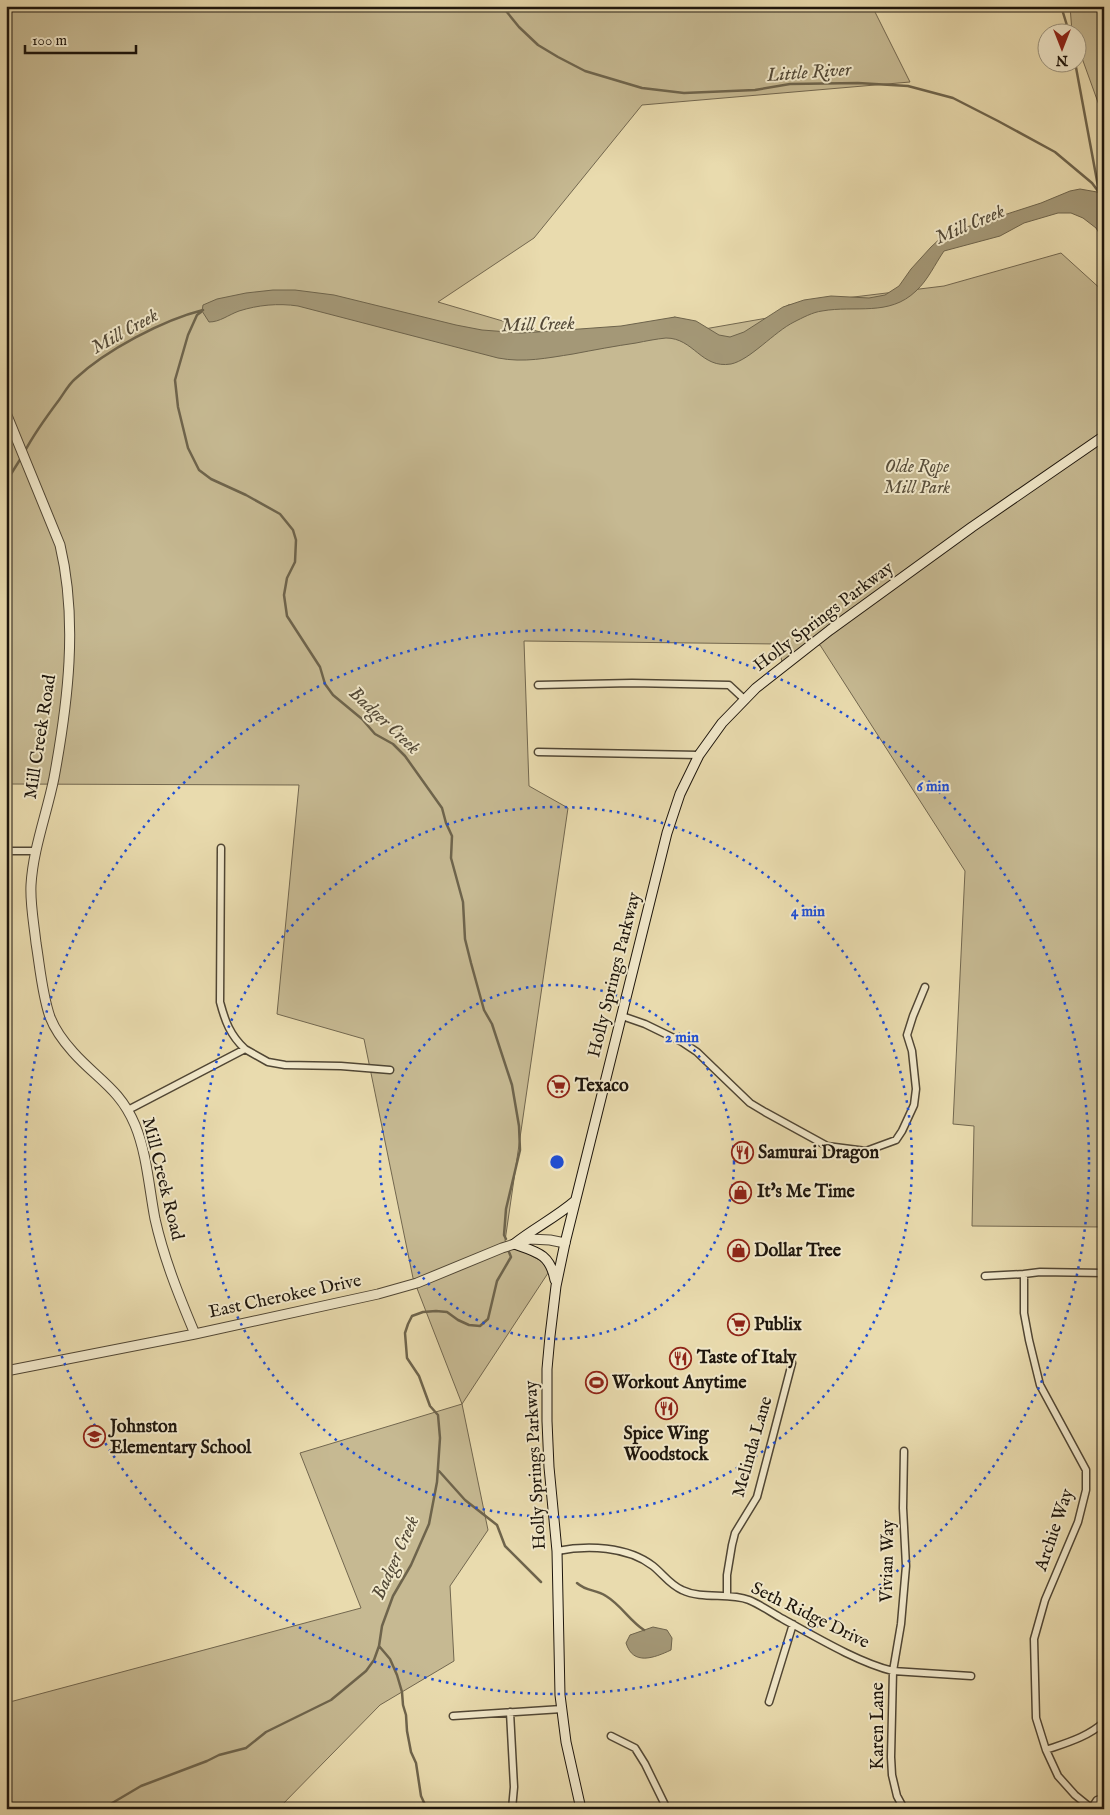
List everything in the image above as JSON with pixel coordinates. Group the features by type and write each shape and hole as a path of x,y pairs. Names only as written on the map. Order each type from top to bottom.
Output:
{"main road":[{"name":"Mill Creek Road","path":"6,413 60,545 70,604 69,657 60,736 54,778 36,851 31,885 32,914 41,980 50,1018 62,1038 117,1093 136,1127 164,1255 195,1334"},
{"name":"Holly Springs Parkway","path":"581,1809 566,1742 562,1709 557,1551 549,1467 546,1401 549,1345 556,1286 565,1243 673,812 686,778 699,754 722,723 744,699 830,630 972,527 1104,436"},
{"path":"514,1244 532,1230 552,1220 575,1201"},
{"name":"East Cherokee Drive","path":"6,1371 195,1334 378,1294 417,1282 514,1244 539,1239 565,1243"},
{"path":"514,1244 541,1254 553,1270 556,1286"}],"street":[{"path":"538,684 642,683 728,685 744,699"},
{"path":"538,752 699,754"},
{"path":"221,848 220,1002 226,1024 235,1040 245,1049 268,1062 285,1065 341,1066 390,1070"},
{"path":"6,851 36,851"},
{"path":"622,1016 645,1024 682,1042 697,1052 750,1103 765,1112 827,1146 866,1151 896,1140 902,1132 914,1105 916,1089 912,1051 907,1035 912,1016 925,987"},
{"path":"128,1110 245,1049"},
{"path":"985,1276 1040,1272 1104,1273"},
{"name":"Archie Way","path":"1024,1274 1024,1312 1040,1385 1086,1470 1086,1490 1078,1522 1045,1600 1034,1639 1036,1718 1046,1750 1058,1776 1075,1795 1091,1808"},
{"name":"Melinda Lane","path":"728,1596 727,1575 735,1533 757,1497 792,1363"},
{"name":"Vivian Way","path":"893,1671 901,1624 906,1566 903,1508 904,1451"},
{"name":"Seth Ridge Drive","path":"557,1551 573,1548 592,1548 638,1558 651,1564 674,1586 686,1592 749,1600 867,1662 893,1671 971,1676"},
{"path":"769,1702 792,1624"},
{"name":"Karen Lane","path":"893,1671 892,1775 897,1796 904,1809"},
{"path":"453,1716 562,1709"},
{"path":"510,1712 514,1788 512,1809"},
{"path":"1046,1750 1073,1741 1099,1727 1104,1722"},
{"path":"611,1736 635,1748 667,1809"},
{"path":"1091,1808 1097,1800 1104,1798"}],"green space":[{"name":"Olde Rope Mill Park","path":"6,6 872,6 910,82 642,105 534,238 438,302 591,347 675,317 693,331 773,317 788,305 944,286 1061,253 1104,292 1104,1227 972,1226 974,1126 953,1124 965,871 820,645 807,645 782,662 778,644 524,641 529,786 568,808 505,1241 552,1267 462,1404 413,1278 364,1039 277,1014 299,785 6,784"},
{"path":"1070,6 1104,6 1104,119 1087,72 1088,22 1071,22"},
{"path":"462,1404 488,1530 450,1586 454,1661 380,1705 278,1809 6,1809 6,1703 361,1608 300,1453"}],"shaded area":[{"path":"1080,189 1097,192 1104,199 1104,241 1096,228 1083,218 1071,213 1058,213 1024,223 1000,236 944,251 924,282 906,299 883,307 834,309 811,314 786,327 754,352 731,364 712,362 676,339 666,338 554,357 517,360 498,358 298,306 268,305 253,307 217,321 209,322 202,311 203,305 217,299 246,293 295,290 334,295 482,330 521,333 552,331 621,326 675,317 696,321 719,335 730,337 744,332 783,307 804,300 831,296 869,298 885,295 899,286 911,269 945,234"},
{"path":"653,1627 667,1630 672,1638 671,1650 658,1656 645,1658 634,1655 626,1643 630,1635"}],"waterway":[{"name":"Little River","path":"502,6 519,27 538,45 558,57 585,71 642,88 684,93 755,90 790,84 858,83 908,86 953,98 1055,152 1092,183 1098,191"},
{"path":"1061,6 1066,22"},
{"path":"1077,72 1100,197"},
{"name":"Mill Creek","path":"25,451 41,424 69,386 88,368 102,357 136,337 170,321 203,310"},
{"name":"Badger Creek","path":"201,312 197,315 188,335 175,380 178,407 188,448 199,470 211,479 246,495 280,514 293,530 296,540 295,562 287,578 284,595 287,616 320,667 325,684 333,695 362,719 375,734 393,744 405,756 442,808 452,836 451,858 463,902 465,939 484,1010 492,1024 512,1085 519,1126 520,1150 506,1209 504,1235 506,1239"},
{"name":"Mill Creek","path":"6,482 21,458"},
{"name":"Badger Creek","path":"102,1809 141,1786 219,1755 246,1748 266,1732 331,1700 366,1671 374,1660 379,1646 382,1626 393,1596 411,1565 429,1524 437,1482 440,1438 438,1415 430,1406 419,1376 407,1358 405,1333 408,1324 412,1316 423,1312 436,1311 447,1312 469,1325 480,1326 488,1319 497,1281 511,1257 509,1252"},
{"path":"439,1471 465,1500 497,1525 505,1546 541,1582"},
{"path":"577,1583 611,1600 644,1630"},
{"path":"379,1646 390,1659 397,1675 402,1692 411,1752 416,1763 421,1796 427,1809"}],"place":[{"name":"Texaco","path":"559,1086"},
{"name":"Samurai Dragon","path":"742,1153"},
{"name":"It's Me Time","path":"741,1192"},
{"name":"Dollar Tree","path":"738,1251"},
{"name":"Publix","path":"738,1325"},
{"name":"Taste of Italy","path":"681,1358"},
{"name":"Workout Anytime","path":"596,1383"},
{"name":"Spice Wing Woodstock","path":"666,1409"},
{"name":"Johnston Elementary School","path":"94,1437"}]}
